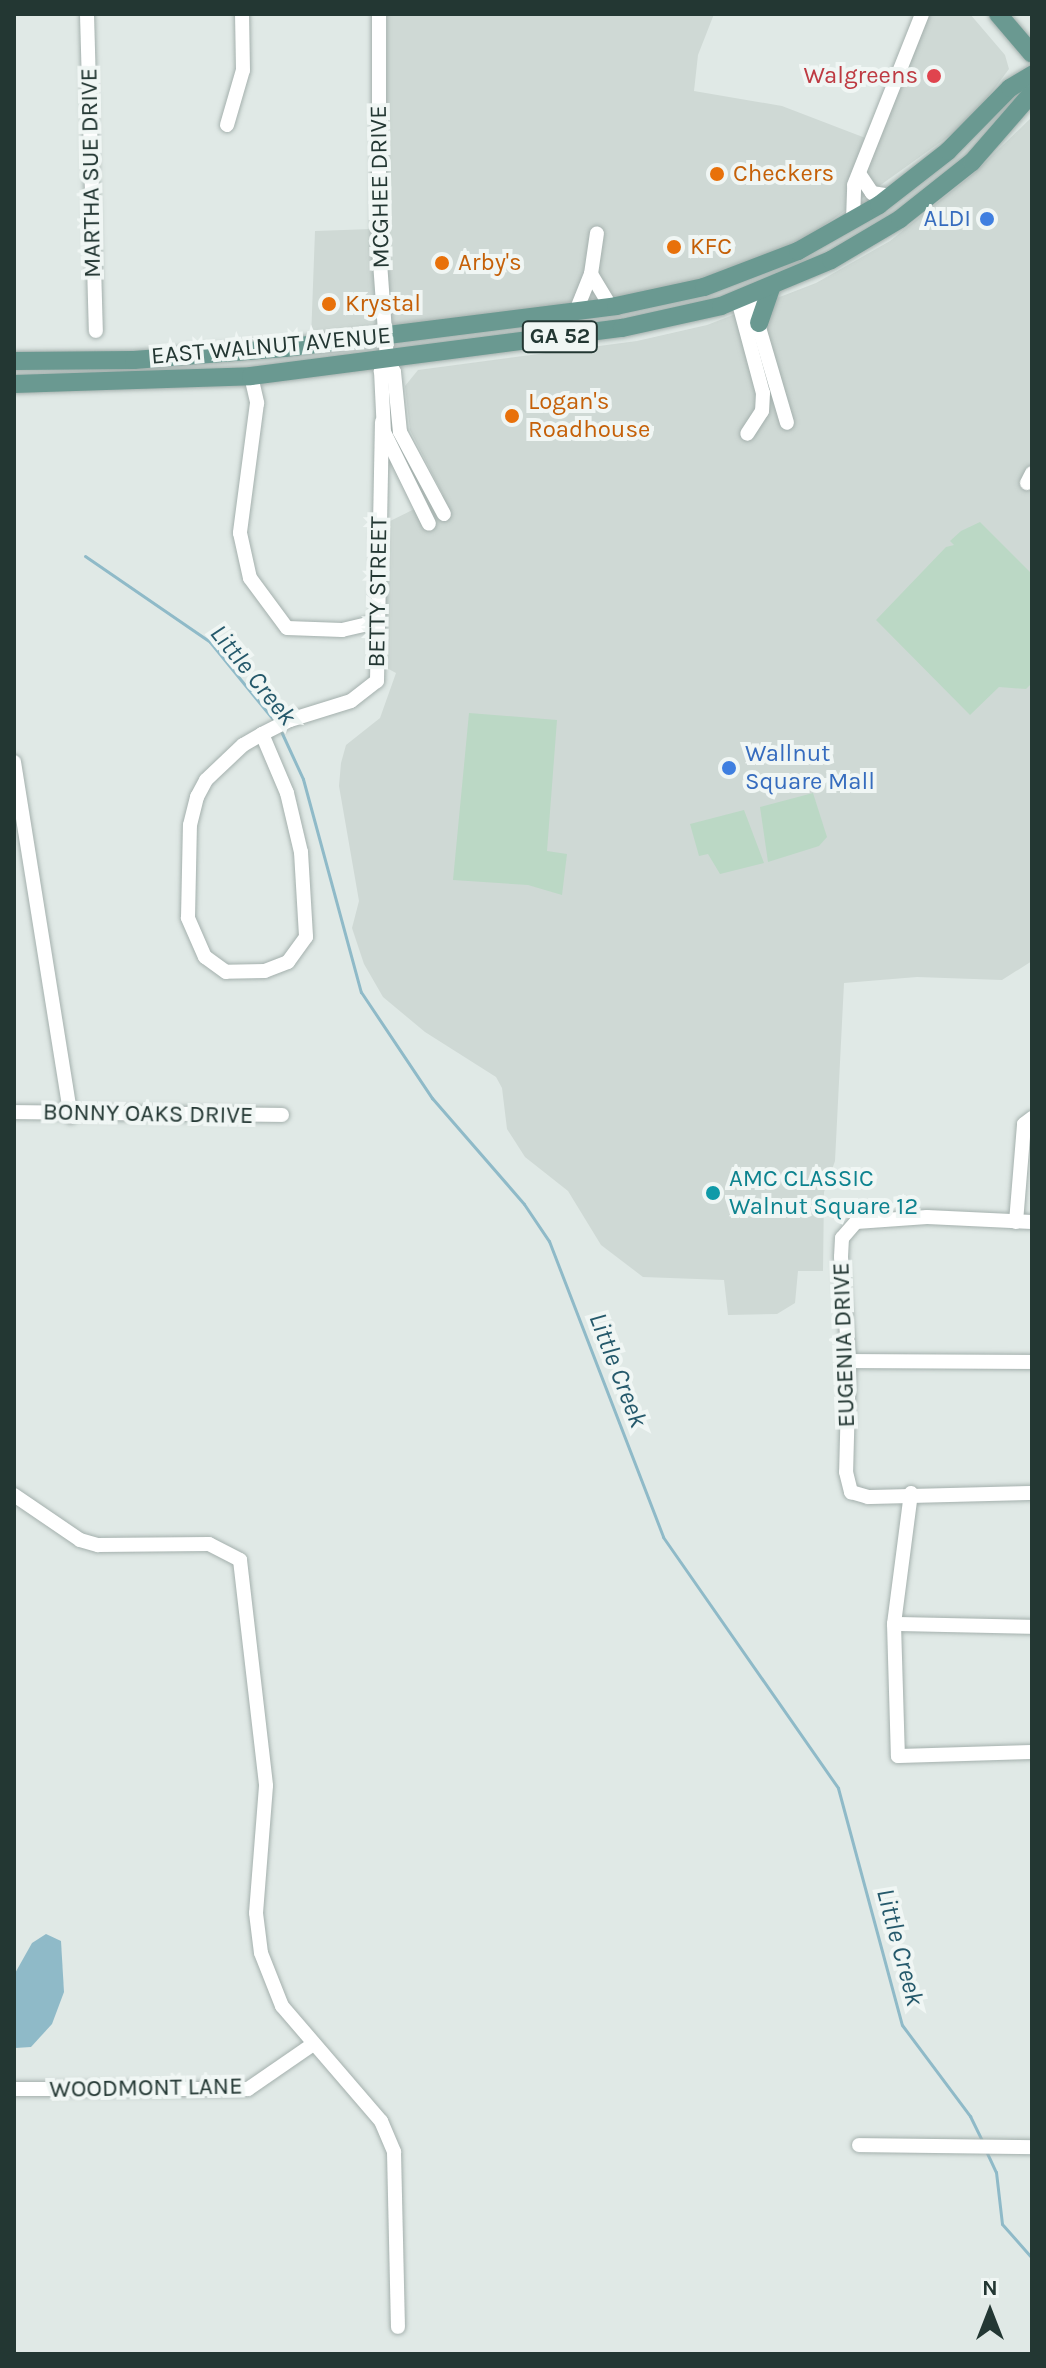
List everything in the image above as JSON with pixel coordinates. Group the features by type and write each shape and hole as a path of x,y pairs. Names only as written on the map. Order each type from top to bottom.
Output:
{"main road":[{"path":"998,14 1032,54"},
{"name":"EAST WALNUT AVENUE","path":"14,361 224,354 384,337 663,298 751,271 853,220 891,196 948,151 1010,88 1032,75"},
{"name":"EAST WALNUT AVENUE","path":"14,384 251,376 387,360 652,324 744,298 771,288 900,219 972,162 1032,93"},
{"path":"759,323 771,288"}],"street":[{"name":"MARTHA SUE DRIVE","path":"87,14 96,331"},
{"path":"227,125 243,70 242,14"},
{"name":"MCGHEE DRIVE","path":"379,14 384,337 387,360"},
{"path":"853,220 854,185 922,14"},
{"path":"860,175 872,193 891,196"},
{"path":"576,311 591,274 597,233"},
{"path":"591,274 611,307"},
{"path":"744,298 759,323 787,423"},
{"path":"744,298 763,393 762,411 747,434"},
{"path":"387,360 394,372 400,432 444,514"},
{"name":"BETTY STREET","path":"262,734 287,793 301,852 306,937 288,962 265,971 226,972 205,957 188,918 190,825 206,780 262,734 369,689 377,681 381,371 387,360"},
{"path":"251,376 257,403 240,533 250,578 287,628 342,630 378,622"},
{"path":"382,422 429,524"},
{"path":"14,762 71,1116"},
{"name":"BONNY OAKS DRIVE","path":"14,1112 71,1116 282,1115"},
{"path":"1016,1222 1024,1124 1032,1118"},
{"name":"EUGENIA DRIVE","path":"911,1493 868,1497 851,1492 846,1472 849,1361 842,1238 856,1222 927,1217 1032,1222"},
{"path":"849,1361 1032,1362"},
{"path":"1032,1493 911,1493 894,1624 898,1756 1032,1752"},
{"path":"14,1495 80,1540 98,1545 209,1544 240,1560 265,1770 256,1913 261,1953 282,2006 312,2045 381,2121 394,2152 398,2327"},
{"path":"894,1624 1032,1627"},
{"name":"WOODMONT LANE","path":"14,2089 248,2089 312,2045"},
{"path":"859,2145 1032,2147"}],"shaded area":[{"path":"387,14 714,14 698,55 694,91 782,106 868,139 916,14 970,14 1005,55 1009,69 970,121 801,242 712,277 626,296 311,339 315,231 372,229 385,217"},
{"path":"1032,117 1032,961 1002,980 917,977 844,983 835,1161 824,1192 823,1271 798,1271 795,1303 777,1314 728,1315 724,1280 643,1277 601,1245 568,1191 525,1157 507,1129 502,1088 496,1077 425,1032 383,997 364,964 352,928 359,901 339,786 341,763 346,745 380,718 396,673 383,666 384,524 443,495 410,430 405,386 418,370 637,341 707,325 816,283 890,241 974,173"}],"green space":[{"path":"980,522 1032,574 1032,683 1026,689 999,687 970,715 876,620 946,547 954,545 950,541 961,531"},
{"path":"469,713 557,720 547,851 567,854 562,895 528,885 453,880"},
{"path":"813,793 827,837 819,846 768,862 760,807"},
{"path":"744,810 764,863 720,874 708,854 699,856 690,824"}],"water":[{"path":"46,1934 61,1941 64,1992 52,2024 31,2047 15,2048 14,1975 32,1943"}],"waterway":[{"name":"Little Creek","path":"85,556 210,642 276,723"},
{"name":"Little Creek","path":"280,729 303,779 361,992 432,1098 524,1204 549,1241 663,1537 838,1788 902,2025 970,2116 983,2143"},
{"name":"Little Creek","path":"987,2153 996,2172 1002,2224 1032,2258"}],"place":[{"name":"Walgreens","path":"934,76"},
{"name":"Checkers","path":"717,174"},
{"name":"ALDI","path":"987,219"},
{"name":"KFC","path":"674,247"},
{"name":"Arby's","path":"442,263"},
{"name":"Krystal","path":"329,304"},
{"name":"Logan's Roadhouse","path":"512,416"},
{"name":"Wallnut Square Mall","path":"729,768"},
{"name":"AMC CLASSIC Walnut Square 12","path":"713,1193"}]}
